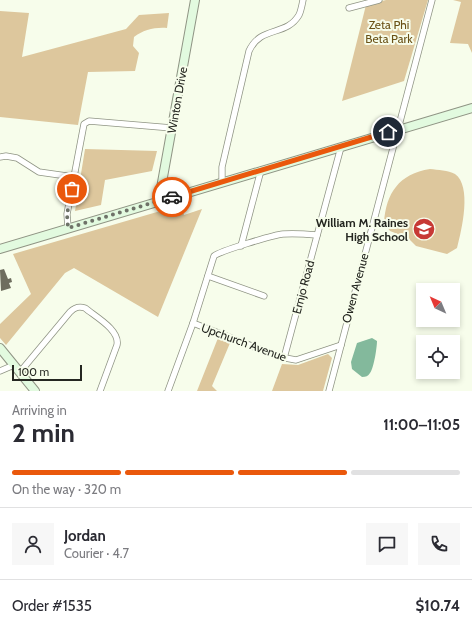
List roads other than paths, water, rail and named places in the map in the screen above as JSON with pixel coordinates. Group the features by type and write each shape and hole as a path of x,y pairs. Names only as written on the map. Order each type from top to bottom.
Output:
{"main road":[{"name":"Winton Drive","path":"162,200 160,188 195,0"},
{"path":"0,249 472,108"},
{"path":"0,348 35,391"}],"street":[{"path":"222,182 222,167 249,51 252,45 264,34 291,24 298,16 303,0"},
{"path":"349,8 379,0"},
{"name":"Owen Avenue","path":"329,391 432,0"},
{"path":"68,228 67,214 83,126 88,121 172,128"},
{"name":"Ernjo Road","path":"284,358 341,147"},
{"path":"0,157 17,158 39,172 74,177"},
{"path":"241,246 261,170"},
{"path":"241,246 283,234 317,234"},
{"name":"Upchurch Avenue","path":"241,246 222,251 214,256 209,267 208,276 193,323 284,358 296,360 341,345"},
{"path":"208,276 264,296"},
{"path":"20,372 70,312 77,307 86,308 114,331 117,337 117,345 100,391"},
{"path":"168,391 193,323"},
{"path":"0,371 14,365"}],"place":[{"name":"William M. Raines High School","path":"424,229"}],"park label":[{"name":"Zeta Phi Beta Park","path":"389,31"}]}
